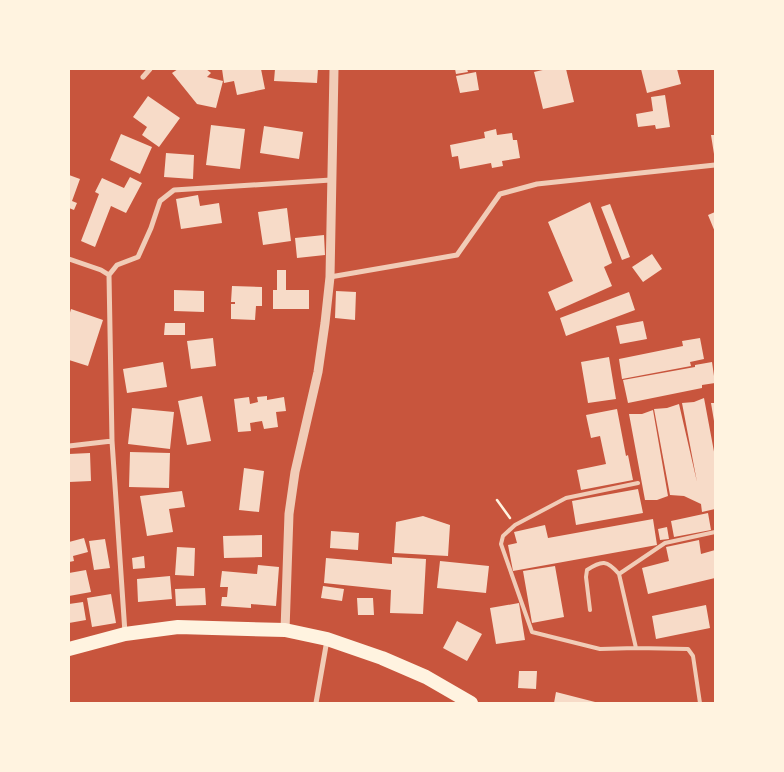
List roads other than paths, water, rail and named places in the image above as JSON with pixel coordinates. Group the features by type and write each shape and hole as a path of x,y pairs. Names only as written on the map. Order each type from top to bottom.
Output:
{"highway":[{"path":"69,649 125,634 178,627 285,630 327,639 406,668 471,703"}],"street":[{"path":"143,77 150,69"},
{"path":"285,630 289,514 295,472 318,372 330,277 334,69"},
{"path":"330,277 457,255 500,194 537,184 715,165"},
{"path":"125,634 112,442 109,275 117,265 138,257 160,201 174,190 331,180"},
{"path":"69,259 101,270 109,275"},
{"path":"69,446 112,442"},
{"path":"316,703 327,639"}],"lane":[{"path":"638,483 566,498 515,525 503,536 501,544 532,632 600,649 688,649 693,656 700,703"},
{"path":"619,574 665,543 715,532"},
{"path":"590,610 586,577 587,570 604,562 611,565 619,574 636,648"}]}
